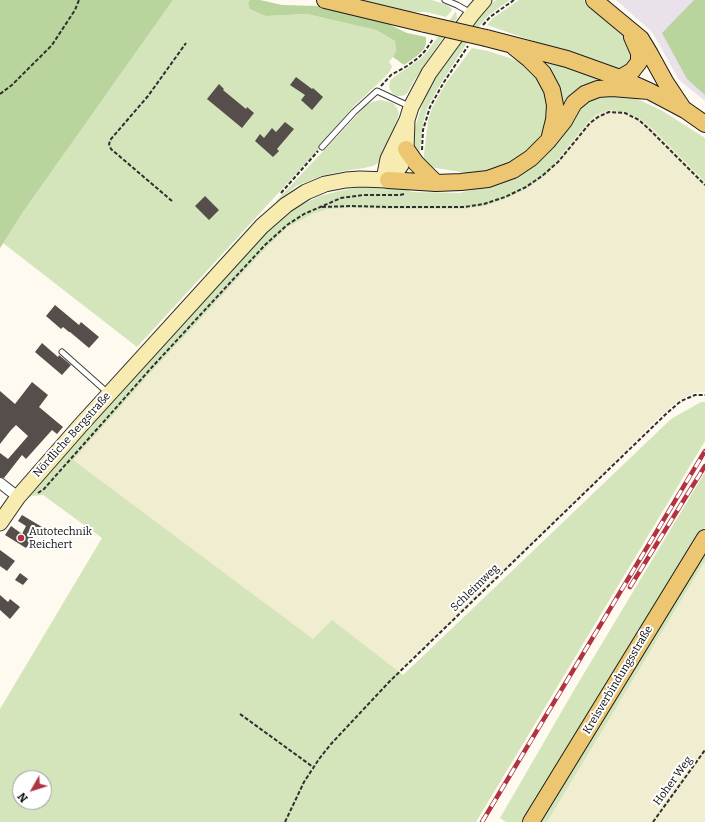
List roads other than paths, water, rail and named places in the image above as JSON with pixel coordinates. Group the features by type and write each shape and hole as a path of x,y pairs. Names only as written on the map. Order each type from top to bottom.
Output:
{"main road":[{"path":"325,0 479,36 567,59 620,78 649,91 684,110 705,124"},
{"path":"386,179 388,159 429,73 484,0"},
{"path":"594,0 637,36 645,45 666,84 684,110"},
{"path":"620,78 632,71 639,62 639,53 627,29"},
{"path":"511,44 543,73 552,90 555,105 554,120 548,141"},
{"path":"386,179 436,183 488,179 513,170 531,158 548,141 564,121 574,103 585,94 598,88 649,91"},
{"path":"386,179 396,172 401,165 406,149 409,113"},
{"path":"406,149 416,163 436,183"},
{"name":"Nördliche Bergstraße","path":"0,523 19,496 80,426 262,226 286,205 306,192 325,184 346,180 386,179"},
{"name":"Kreisverbindungsstraße","path":"531,822 705,538"}],"street":[{"path":"0,483 19,496"}],"lane":[{"path":"445,0 457,4 472,14"},
{"path":"322,147 354,112 377,91 409,113"},
{"path":"62,352 109,394"}],"railway":[{"path":"482,822 705,451"},
{"path":"630,587 705,466"}],"place":[{"name":"Autotechnik Reichert","path":"21,538"}]}
